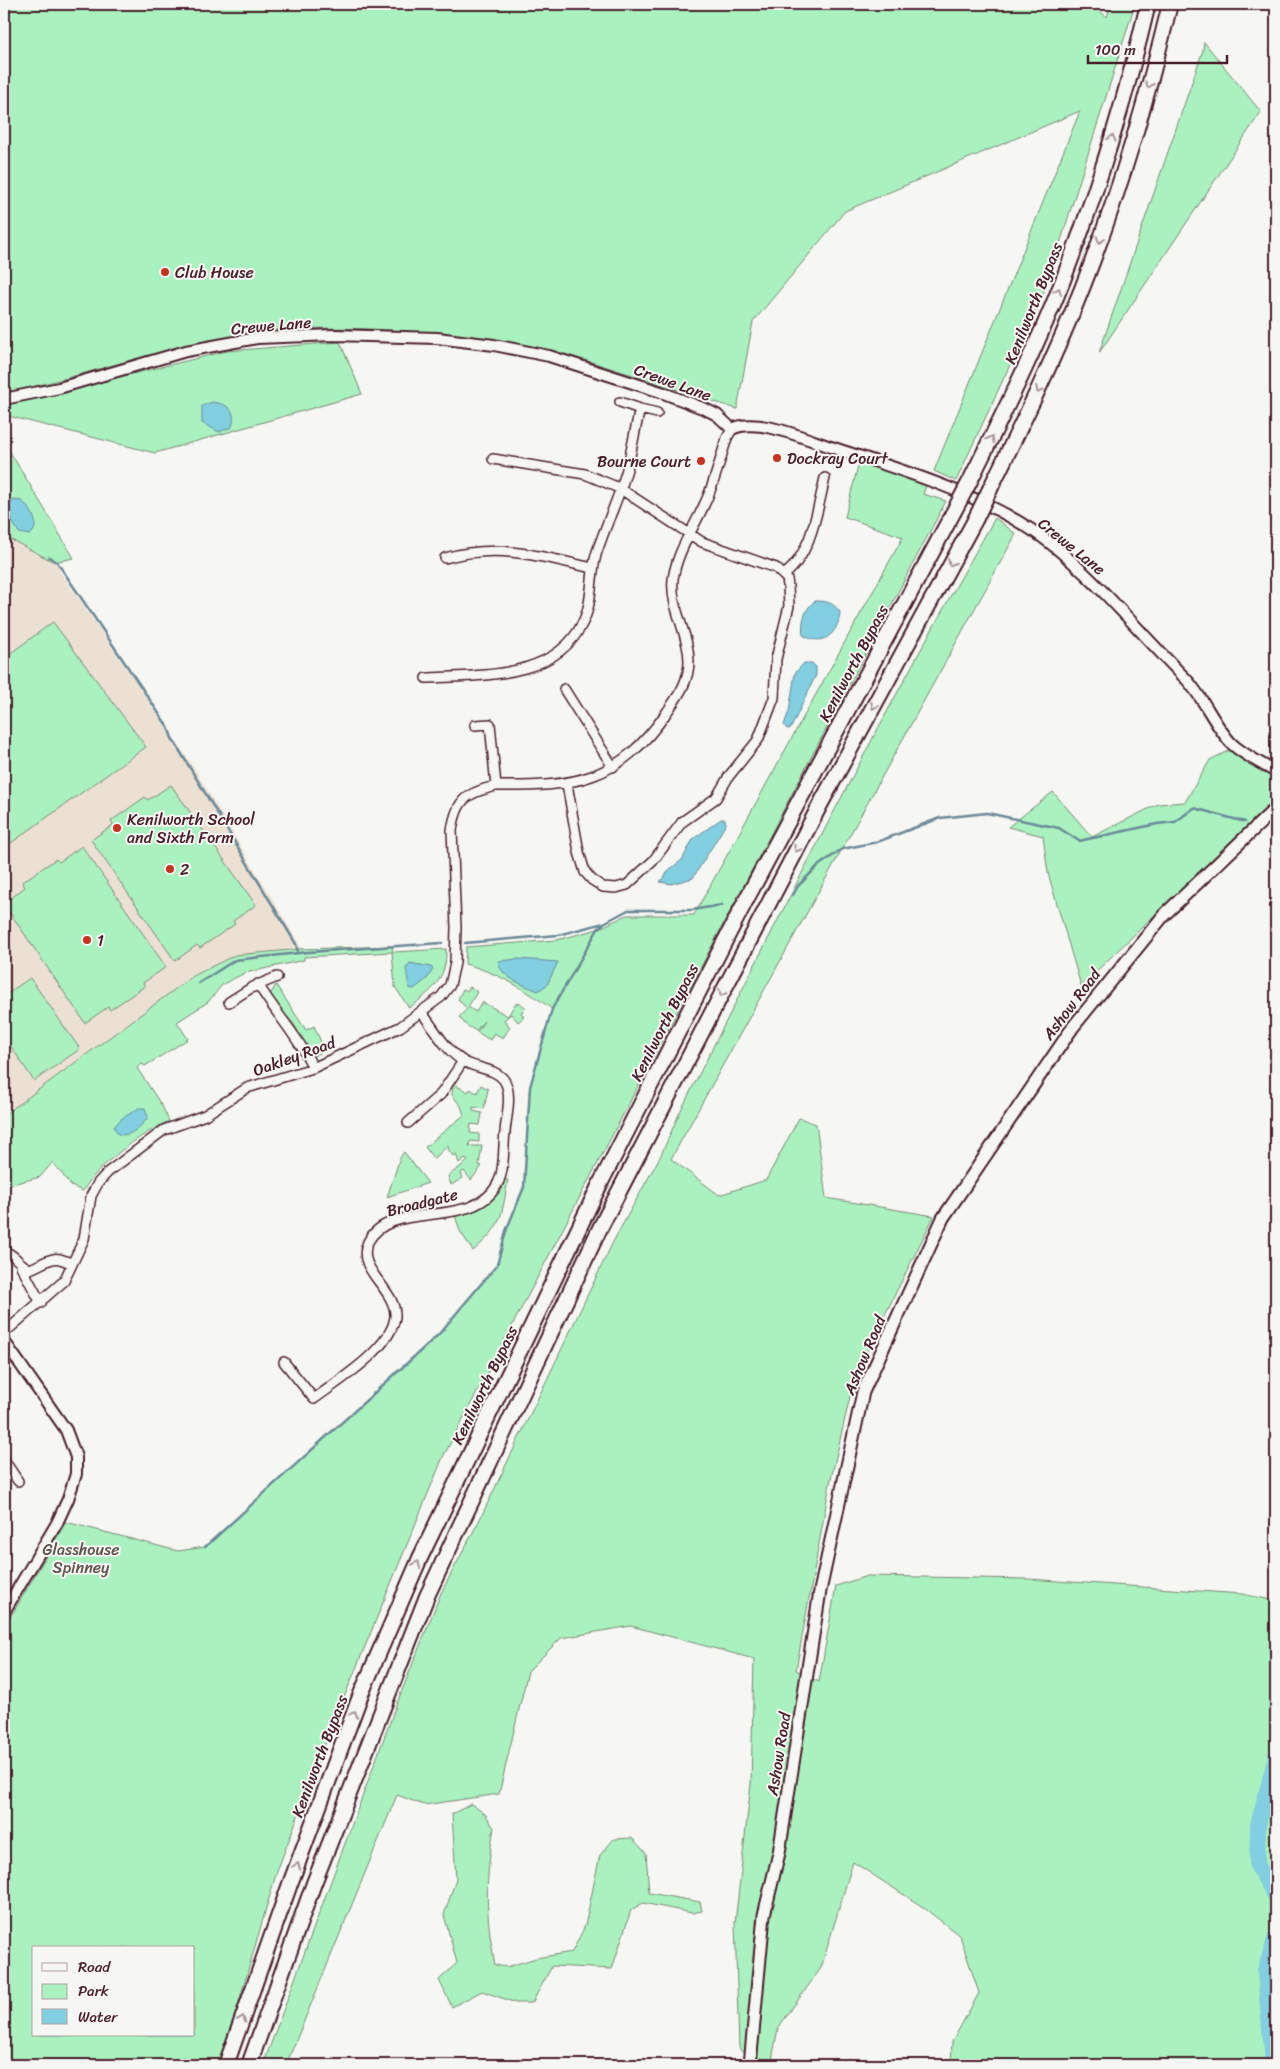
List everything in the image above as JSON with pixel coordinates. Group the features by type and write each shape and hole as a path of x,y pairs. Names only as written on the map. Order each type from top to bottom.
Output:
{"highway":[{"name":"Kenilworth Bypass","path":"226,2065 290,1884 361,1694 420,1558 602,1180 746,900 969,483 1014,392 1063,279 1105,161 1136,56 1148,4"},
{"path":"249,2065 314,1883 427,1596 570,1291 600,1228 820,805 975,520 1043,381 1083,287 1120,185 1155,65 1170,4"}],"main road":[{"name":"Ashow Road","path":"750,2065 764,1915 779,1853 820,1592 863,1392 943,1218 1073,1027 1164,915 1276,808"}],"street":[{"name":"Crewe Lane","path":"4,399 59,388 186,351 257,338 334,335 437,338 549,356 661,392 704,409 717,415 732,429 747,425 774,429 883,464 946,488 1002,513 1049,542 1093,581 1188,682 1231,743 1276,772"},
{"path":"620,402 657,413"},
{"path":"426,678 458,672 491,674 525,668 546,660 562,649 574,637 584,619 592,568 626,470 640,409"},
{"path":"475,725 490,724 496,786 567,784 613,767 636,750 660,722 686,680 689,659 676,610 673,580 689,533 706,501 727,438 732,429"},
{"path":"493,459 585,474 619,488 712,548 771,565 784,575 788,586 789,606 776,659 774,698 758,740 729,776 716,798 682,822 653,861 627,885 609,888 596,884 585,872 579,852 567,784"},
{"path":"784,575 797,563 806,546 825,478"},
{"path":"445,558 466,552 503,551 592,568"},
{"path":"564,689 613,767"},
{"name":"Oakley Road","path":"4,1333 57,1289 68,1274 84,1239 91,1196 98,1183 108,1172 164,1130 205,1115 246,1088 313,1068 400,1028 441,997 450,986 454,973 456,927 452,830 454,816 460,803 466,796 474,791 496,786"},
{"path":"229,1002 258,984 277,977"},
{"path":"258,984 267,1000 297,1037 313,1068"},
{"name":"Broadgate","path":"284,1362 314,1399 372,1354 389,1331 395,1317 390,1296 371,1271 366,1259 365,1251 371,1237 383,1228 403,1219 446,1214 469,1206 488,1196 500,1179 508,1088 498,1074 463,1061 454,1054 422,1012"},
{"path":"408,1123 441,1094 463,1061"},
{"path":"4,1250 13,1256 21,1266 41,1303"},
{"path":"21,1266 30,1269 48,1259 57,1258 72,1264"},
{"path":"4,1341 66,1430 76,1457 76,1474 57,1523 4,1612"},
{"path":"4,1460 18,1481"}],"shaded area":[{"name":"Kenilworth School and Sixth Form","path":"4,536 54,562 194,768 302,949 235,955 193,976 4,1115"}],"green space":[{"path":"4,4 1091,4 1107,17 1111,4 1135,4 1047,285 956,481 934,471 1080,111 845,211 753,322 737,409 599,365 527,345 397,330 344,328 290,329 238,335 179,347 4,393"},
{"path":"1204,42 1261,112 1099,353 1203,50"},
{"path":"340,342 362,394 155,453 4,415 4,405 227,351"},
{"path":"4,442 74,558 54,562 4,536"},
{"name":"Glasshouse Spinney","path":"859,462 926,486 923,494 946,501 443,1457 329,1734 276,1874 236,2012 217,2065 4,2065 4,1628 66,1522 178,1551 205,1547 439,1334 497,1265 506,1231 524,1187 530,1087 552,1009 511,982 465,964 466,947 557,940 598,929 627,915 694,915 903,537 845,517"},
{"path":"995,518 1016,534 671,1159 719,1195 766,1180 799,1118 816,1124 826,1198 934,1216 855,1375 830,1483 796,1670 819,1682 836,1586 867,1576 1029,1579 1242,1594 1276,1601 1276,2065 1123,2065 1118,2060 1107,2065 951,2065 952,2042 979,1993 960,1936 923,1907 853,1862 821,1968 778,2028 771,2065 752,2065 739,2048 735,1923 751,1784 754,1659 631,1626 561,1638 528,1671 499,1794 424,1805 397,1795 286,2065 263,2065 397,1703 441,1593 481,1517 613,1242 661,1155 679,1114 794,889 912,665"},
{"path":"53,622 146,747 4,848 4,658"},
{"path":"1230,750 1275,775 1276,798 1081,986 1048,873 1043,836 1008,827 1053,792 1092,837 1158,804 1185,802 1210,760"},
{"name":"2","path":"171,785 256,905 233,921 235,924 200,948 197,945 175,961 91,840 113,825 111,821 145,797 148,800"},
{"name":"1","path":"82,846 166,967 143,983 145,986 110,1010 108,1007 85,1023 4,904 25,887 22,882 56,859 59,862"},
{"path":"392,946 393,952 446,949 444,968 437,983 425,996 409,1008 395,987 392,952 304,957 304,960 245,973 223,984 208,1002 177,1022 188,1039 145,1066 142,1064 137,1068 162,1106 169,1121 133,1142 109,1160 83,1191 71,1186 53,1162 40,1177 4,1186 4,1115 193,976 235,955 302,949"},
{"path":"30,978 80,1049 34,1081 4,1036 4,996"},
{"path":"276,985 306,1030 314,1026 325,1051 311,1057 294,1024 271,998 271,993"},
{"path":"470,987 477,992 468,1007 476,1012 482,1002 508,1016 515,1004 520,1003 526,1008 521,1013 524,1017 518,1022 511,1014 504,1020 510,1027 503,1038 494,1033 490,1040 477,1032 484,1021 476,1031 466,1025 459,1017 467,1009 458,999 463,989 467,991"},
{"path":"453,1084 468,1092 470,1089 477,1093 481,1085 488,1089 484,1109 473,1107 473,1111 482,1113 480,1125 471,1124 470,1133 479,1134 479,1142 470,1141 469,1146 482,1146 479,1165 482,1166 471,1180 464,1171 461,1173 463,1178 451,1185 448,1176 468,1161 465,1158 459,1163 456,1154 453,1156 448,1149 448,1145 434,1159 425,1147 464,1115 461,1106 452,1095"},
{"path":"404,1152 428,1183 387,1197 400,1158"},
{"path":"499,1179 508,1180 502,1212 490,1234 473,1251 460,1231 454,1212 479,1202"},
{"path":"471,1804 485,1814 494,1828 487,1896 489,1930 495,1965 507,1967 536,1958 572,1952 585,1926 600,1855 614,1839 632,1838 646,1853 649,1893 700,1902 702,1911 692,1913 643,1903 631,1910 612,1969 552,1966 532,2003 516,2003 482,1991 452,2007 439,1980 457,1963 444,1915 456,1879 452,1814"}],"water":[{"path":"212,402 223,404 230,409 233,416 232,427 219,432 202,423 202,406"},
{"path":"14,500 22,501 34,517 35,527 30,535 19,533 12,521 9,506"},
{"path":"815,601 829,603 840,612 837,626 833,632 823,639 817,640 803,635 802,630 806,612"},
{"path":"804,663 812,663 816,667 816,675 791,728 787,729 784,725 789,711 795,673"},
{"path":"721,819 725,819 726,824 693,878 671,884 660,882 670,869 682,860 693,839"},
{"path":"519,959 558,962 547,985 538,991 508,976 503,972 498,961"},
{"path":"410,963 433,969 427,979 414,989 409,988 406,968"},
{"path":"139,1108 145,1108 148,1117 131,1133 118,1134 114,1127 121,1119"}],"waterway":[{"path":"49,557 57,562 168,727 172,738 296,944 298,953"},
{"path":"793,895 798,886 818,866 842,849 877,842 940,818 987,813 1059,828 1079,841 1157,824 1175,822 1194,808 1245,822"},
{"path":"465,943 558,935 604,923 628,910 692,910 722,905"},
{"path":"205,1547 439,1334 497,1265 506,1231 524,1187 530,1087 552,1009 598,929 604,923"},
{"path":"199,983 235,960 308,952 442,943"},
{"path":"1276,1757 1258,1825 1257,1865 1276,1897"},
{"path":"1273,2065 1265,1971 1276,1937"}],"place":[{"name":"Club House","path":"165,272"},
{"name":"Dockray Court","path":"777,458"},
{"name":"Bourne Court","path":"701,461"},
{"name":"Kenilworth School and Sixth Form","path":"117,828"},
{"name":"2","path":"170,869"},
{"name":"1","path":"87,940"}]}
